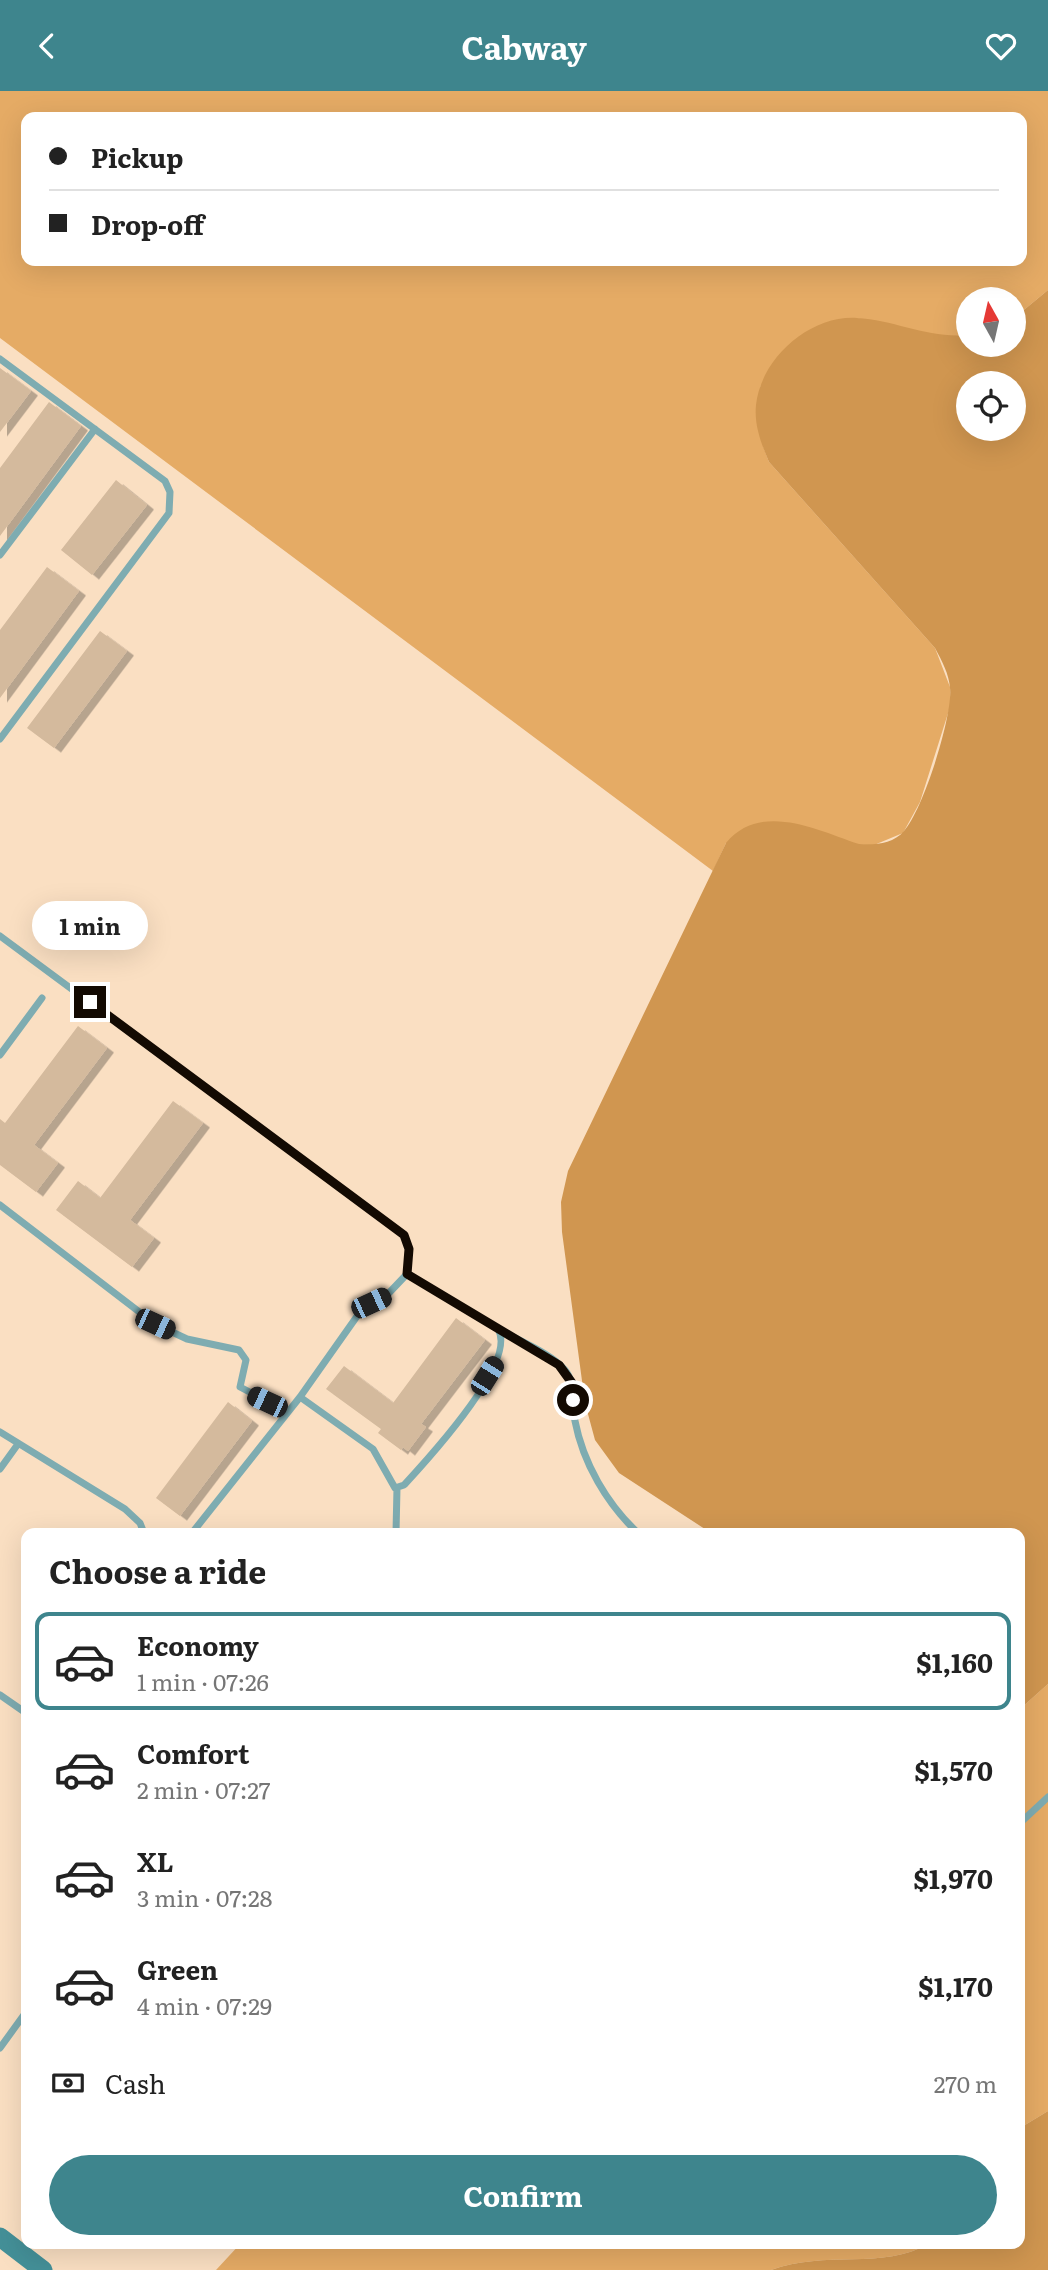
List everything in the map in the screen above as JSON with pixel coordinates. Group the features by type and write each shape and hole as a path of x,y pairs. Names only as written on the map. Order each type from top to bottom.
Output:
{"main road":[{"path":"0,2237 43,2270"}],"lane":[{"path":"0,359 165,481 170,492 169,513 0,739"},
{"path":"0,555 95,429"},
{"path":"0,936 404,1235 409,1249 407,1274 387,1295 360,1312 300,1397 196,1528"},
{"path":"0,1055 42,998"},
{"path":"0,1205 155,1324 187,1339 239,1350 246,1360 240,1387 288,1412"},
{"path":"407,1274 565,1370 572,1383 577,1431 592,1469 614,1507 633,1528"},
{"path":"397,1488 450,1436 499,1356 503,1345 498,1329"},
{"path":"300,1397 373,1449 397,1488 396,1528"},
{"path":"0,1432 125,1509 142,1528"},
{"path":"0,1469 18,1444"},
{"path":"0,1695 21,1710"},
{"path":"1025,1818 1048,1797"},
{"path":"0,2048 21,2019"}],"shaded area":[{"path":"0,91 1048,91 1048,290 1026,308 1026,287 956,287 956,336 941,336 856,318 761,385 758,424 769,462 935,648 950,687 950,707 920,802 903,833 874,845 726,843 713,871 0,338"},
{"path":"1048,290 1048,1684 1025,1705 1025,1528 703,1528 619,1473 595,1440 585,1403 562,1232 561,1202 568,1171 726,843 740,830 756,823 772,821 808,826 859,844 877,844 895,839 912,820 920,804 947,719 950,688 947,673 935,648 769,462 756,420 756,405 767,371 791,343 806,332 839,319 871,319 926,332 954,335 956,357 1026,357 1026,308"},
{"path":"1048,1684 1048,2111 1025,2125 1025,1705"},
{"path":"1048,2111 1048,2270 771,2270 812,2261 892,2256 917,2249 1025,2249 1025,2125"},
{"path":"235,2249 917,2249 892,2256 812,2261 771,2270 216,2270"}],"building":[{"path":"0,368 31,391 0,432"},
{"path":"49,402 81,426 0,536 0,468"},
{"path":"116,480 147,505 92,575 61,550"},
{"path":"47,567 79,591 0,698 0,630"},
{"path":"100,631 127,651 54,748 27,728"},
{"path":"78,1026 107,1048 34,1145 58,1163 36,1192 0,1165 0,1119 5,1123"},
{"path":"173,1101 203,1123 130,1220 154,1238 132,1267 56,1210 78,1181 100,1198"},
{"path":"456,1318 485,1340 421,1424 426,1427 408,1451 403,1447 401,1450 378,1433 381,1429 326,1389 344,1366 393,1403"},
{"path":"228,1402 252,1421 180,1516 156,1498"}],"route":[{"path":"90,1002 404,1235 409,1249 407,1274 559,1365 572,1383 573,1400"}]}
